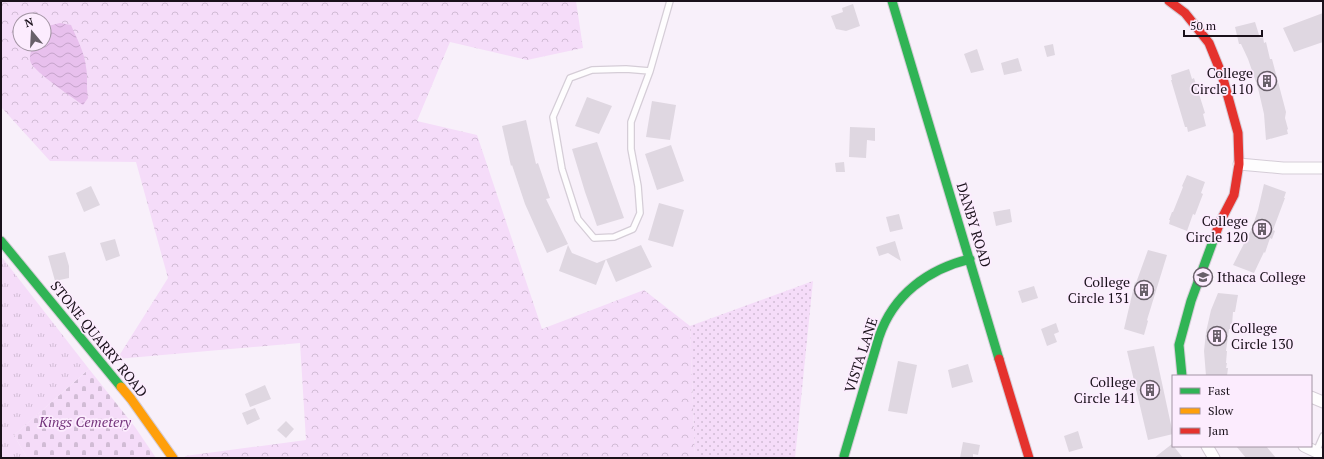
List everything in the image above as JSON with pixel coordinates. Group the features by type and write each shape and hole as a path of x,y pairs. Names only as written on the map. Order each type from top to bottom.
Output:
{"street":[{"name":"DANBY ROAD","path":"892,1 1029,458"},
{"path":"1170,1 1185,13 1209,43 1222,75 1238,133 1239,164 1234,196 1220,222 1205,260 1189,308 1179,345 1182,375"},
{"path":"1239,164 1283,168 1323,168"},
{"name":"STONE QUARRY ROAD","path":"1,241 131,399 173,458"},
{"name":"VISTA LANE","path":"844,456 880,335 889,314 905,294 922,280 950,264 970,259"},
{"path":"1312,397 1323,402"},
{"path":"1208,447 1214,458"},
{"path":"1305,447 1317,455"}],"lane":[{"path":"650,71 626,69 592,70 570,78 553,117 562,169 578,219 594,238 614,237 632,229 640,213 638,186 631,149 631,122 650,71 670,1"},
{"path":"1317,455 1323,436"}],"green space":[{"path":"1,1 576,1 583,48 527,60 450,42 417,121 477,135 542,329 644,290 690,326 695,458 186,458 185,456 306,440 300,343 117,359 168,278 136,162 50,161 1,107"},
{"path":"1,256 89,369 14,435 27,458 1,458"},
{"path":"813,281 795,458 695,458 690,326"},
{"name":"Kings Cemetery","path":"89,369 135,427 156,458 27,458 14,435"}],"water":[{"path":"60,23 71,25 80,45 87,71 88,98 83,105 47,78 34,67 30,61 31,52 52,52 52,25"}],"building":[{"path":"853,4 860,26 846,31 836,29 831,16 843,12 842,8"},
{"path":"1323,13 1323,42 1294,52 1283,28"},
{"name":"College Circle 110","path":"1255,22 1260,38 1263,37 1264,43 1266,42 1270,59 1272,59 1286,112 1285,118 1288,129 1288,134 1266,140 1264,114 1258,88 1248,59 1241,44 1239,44 1235,27"},
{"path":"1053,44 1055,55 1047,57 1044,46"},
{"path":"977,49 984,70 971,73 964,54"},
{"path":"1018,58 1022,71 1004,75 1001,63"},
{"path":"1189,69 1192,79 1194,78 1205,113 1203,114 1206,126 1188,132 1187,127 1185,127 1171,80 1171,75"},
{"path":"587,97 612,106 599,134 575,126"},
{"path":"652,101 676,105 670,140 646,137"},
{"path":"526,120 536,164 538,163 550,198 546,199 568,244 547,253 525,204 512,165 511,166 502,126"},
{"path":"850,127 875,128 875,141 867,140 866,158 849,157"},
{"path":"597,142 624,218 597,226 572,149"},
{"path":"671,145 684,181 657,190 645,154"},
{"path":"844,162 845,172 836,172 835,163"},
{"path":"1187,175 1205,182 1201,193 1203,194 1195,215 1193,214 1187,231 1169,224 1169,220"},
{"name":"College Circle 120","path":"1264,184 1286,192 1273,230 1275,231 1272,239 1270,238 1265,253 1264,252 1254,273 1233,265 1252,228"},
{"path":"91,186 100,205 84,212 76,193"},
{"path":"659,203 684,210 673,247 648,240"},
{"path":"1010,209 1012,222 996,226 993,212"},
{"path":"899,214 903,229 890,232 886,217"},
{"path":"115,239 120,256 106,261 100,243"},
{"path":"895,241 901,261 888,253 879,256 876,247"},
{"path":"568,245 572,253 597,263 606,259 596,285 559,271"},
{"path":"641,245 652,267 616,282 606,259"},
{"name":"College Circle 131","path":"1148,250 1167,255 1147,320 1144,335 1124,329 1135,282 1136,283"},
{"path":"65,252 69,266 69,278 55,281 48,256"},
{"path":"1034,286 1038,298 1022,303 1018,291"},
{"name":"College Circle 130","path":"1218,293 1238,295 1235,312 1233,312 1232,325 1230,324 1226,351 1226,368 1228,368 1227,375 1206,375 1204,351 1206,332 1211,310"},
{"path":"1056,323 1059,332 1054,334 1057,342 1047,346 1041,329"},
{"name":"College Circle 141","path":"1154,346 1172,434 1148,440 1127,351"},
{"path":"898,361 917,365 907,414 888,411"},
{"path":"968,364 973,382 952,388 948,370"},
{"path":"265,385 271,399 250,407 245,394"},
{"path":"255,408 260,419 247,425 242,413"},
{"path":"286,421 294,429 286,438 277,430"},
{"path":"1078,431 1083,448 1069,452 1064,436"},
{"path":"963,442 980,445 978,455 973,454 973,458 960,458"},
{"path":"1172,444 1172,447 1174,447 1183,458 1154,458"},
{"path":"1237,447 1267,447 1276,458 1246,458"}],"traffic: fast":[{"path":"892,1 999,359"},
{"path":"1182,375 1179,345 1191,301 1216,233"},
{"path":"1,241 121,387"},
{"path":"844,456 879,337 893,308 903,296 926,277 970,259"}],"traffic: slow":[{"path":"121,387 173,458"}],"traffic: jam":[{"path":"1169,1 1185,13 1209,43 1222,75 1238,133 1239,164 1234,195 1216,233"},
{"path":"999,359 1029,458"}],"place":[{"name":"College Circle 110","path":"1267,81"},
{"name":"College Circle 120","path":"1262,229"},
{"name":"Ithaca College","path":"1203,277"},
{"name":"College Circle 131","path":"1144,290"},
{"name":"College Circle 130","path":"1217,336"},
{"name":"College Circle 141","path":"1150,390"}]}
